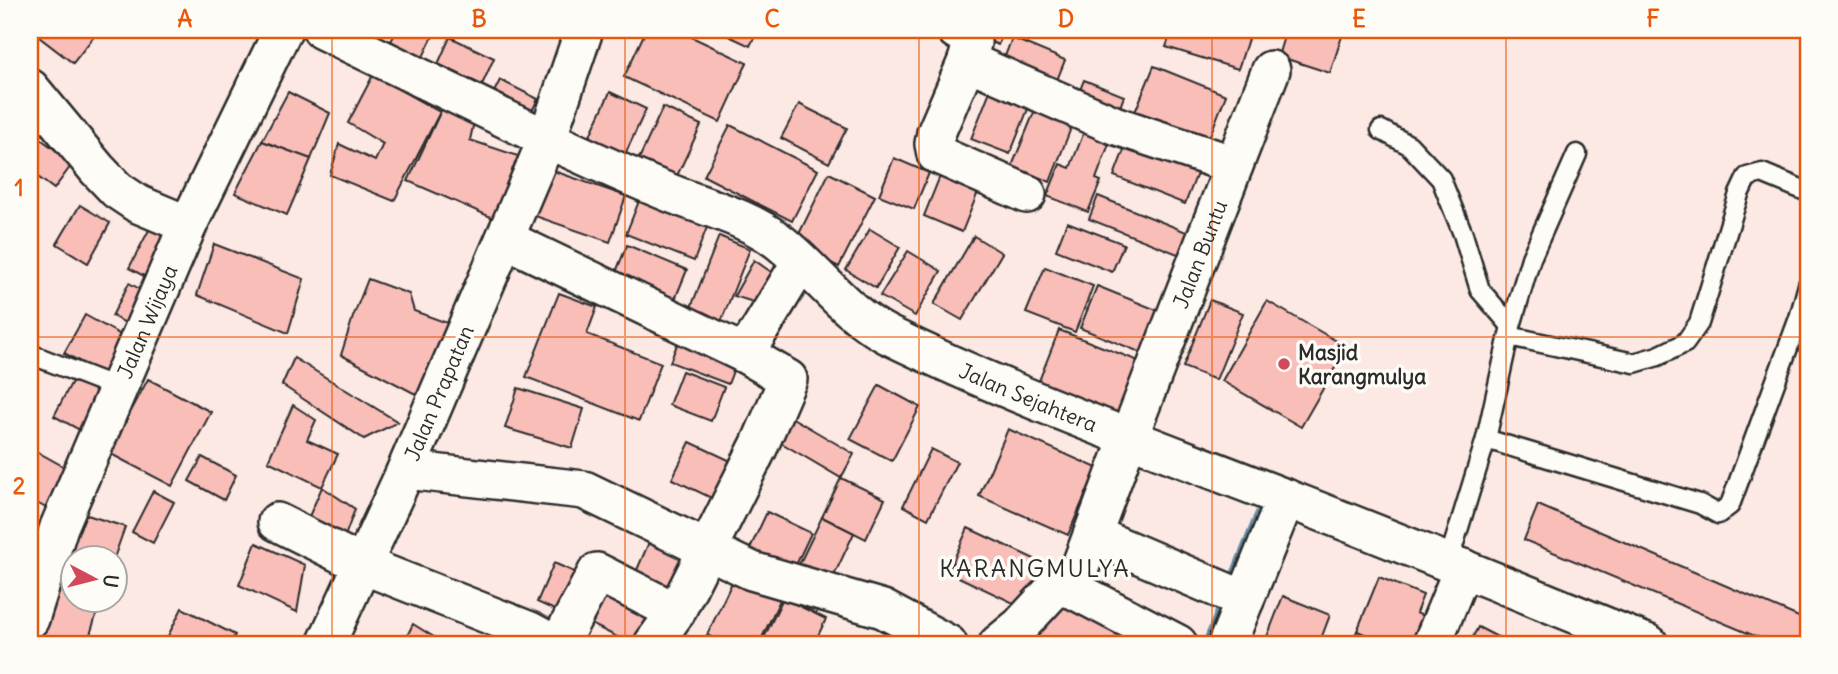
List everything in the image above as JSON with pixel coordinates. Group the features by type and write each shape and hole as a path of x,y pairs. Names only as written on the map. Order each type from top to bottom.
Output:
{"street":[{"name":"Jalan Wijaya","path":"30,619 106,383 188,225 283,30"},
{"name":"Jalan Sejahtera","path":"322,30 547,139 667,192 734,215 776,239 850,311 885,333 1128,439 1286,498 1649,644"},
{"path":"547,139 584,30"},
{"path":"1027,194 936,154 936,133 961,46 1114,125 1234,165"},
{"name":"Jalan Buntu","path":"1072,589 1271,70"},
{"path":"31,92 117,190 138,204 188,225"},
{"name":"Jalan Prapatan","path":"326,644 406,470 547,139"},
{"path":"505,239 745,354 788,379 759,446 676,612 653,644"},
{"path":"745,354 801,262"},
{"path":"406,470 584,489 752,571 883,610 948,644"},
{"path":"1227,644 1233,595 1286,498"},
{"path":"277,522 363,565 530,631 554,644"},
{"path":"1093,535 1233,595"},
{"path":"1432,644 1455,566"},
{"path":"559,644 597,572 676,612"},
{"path":"998,644 1020,626 1056,587 1072,589 1178,644"}],"lane":[{"path":"1381,130 1409,145 1441,179 1463,234 1480,290 1510,331 1634,363 1658,356 1685,343 1699,323 1739,194 1747,177 1762,173 1808,192"},
{"path":"1455,566 1510,331 1531,258 1577,154"},
{"path":"1486,439 1700,504 1718,514 1730,505 1804,321 1808,285"},
{"path":"30,354 106,383"}],"building":[{"path":"45,30 99,30 73,63 39,37"},
{"path":"397,30 436,30 421,61 389,45"},
{"path":"646,30 677,30 747,63 720,122 624,77"},
{"path":"716,30 758,30 750,46"},
{"path":"965,30 1005,30 998,45"},
{"path":"1172,30 1251,30 1238,69 1166,47"},
{"path":"1286,30 1344,30 1330,73 1278,56"},
{"path":"450,37 494,58 482,85 438,64"},
{"path":"1012,38 1065,60 1055,85 1002,64"},
{"path":"1154,66 1226,95 1203,153 1130,124"},
{"path":"373,75 440,112 394,201 330,175 339,144 375,161 383,144 348,123"},
{"path":"995,78 1034,94 1010,154 971,139"},
{"path":"500,80 538,99 526,123 488,104"},
{"path":"1084,80 1124,96 1115,121 1074,105"},
{"path":"288,92 330,113 311,159 262,141"},
{"path":"610,92 646,109 623,159 587,142"},
{"path":"445,102 475,117 470,140 521,157 493,218 408,181"},
{"path":"799,104 847,128 829,163 781,138"},
{"path":"1037,105 1074,120 1050,182 1012,166"},
{"path":"663,107 701,125 676,178 638,161"},
{"path":"730,125 818,170 792,221 704,176"},
{"path":"1084,132 1110,141 1096,179 1101,181 1088,212 1047,196 1060,164 1070,168"},
{"path":"38,137 73,163 54,189 30,171 30,148"},
{"path":"262,141 311,159 287,215 235,193"},
{"path":"1127,142 1198,171 1185,204 1114,176"},
{"path":"894,158 929,173 914,209 879,195"},
{"path":"551,170 626,196 610,242 535,216"},
{"path":"829,173 875,196 839,267 794,244"},
{"path":"940,176 978,192 962,232 924,216"},
{"path":"1098,196 1201,238 1193,260 1089,219"},
{"path":"639,201 707,227 694,261 626,234"},
{"path":"80,205 110,223 88,263 57,244"},
{"path":"1067,222 1124,244 1112,272 1056,250"},
{"path":"150,228 174,241 153,281 129,268"},
{"path":"870,229 900,247 876,288 846,270"},
{"path":"719,236 750,249 721,322 690,310"},
{"path":"974,236 1002,253 962,320 934,304"},
{"path":"214,244 304,279 288,333 197,295"},
{"path":"627,245 687,270 669,314 609,289"},
{"path":"908,251 941,271 915,316 880,296"},
{"path":"754,260 777,276 760,304 734,296"},
{"path":"1045,267 1093,286 1075,332 1026,313"},
{"path":"368,279 409,294 414,311 453,325 429,401 341,355"},
{"path":"129,283 154,297 137,329 112,316"},
{"path":"1097,286 1174,317 1157,359 1080,328"},
{"path":"559,293 597,307 587,334 661,363 639,421 526,377"},
{"path":"1210,300 1243,313 1216,380 1183,367"},
{"name":"Masjid Karangmulya","path":"1267,301 1347,347 1301,427 1222,381"},
{"path":"85,315 126,338 106,376 64,353"},
{"path":"687,320 744,342 728,384 670,362"},
{"path":"1059,330 1149,365 1126,422 1037,386"},
{"path":"294,358 398,422 364,439 282,385"},
{"path":"78,370 111,387 87,434 54,416"},
{"path":"682,371 724,387 711,421 669,405"},
{"path":"148,379 211,412 172,486 109,453"},
{"path":"879,385 920,407 892,461 850,439"},
{"path":"518,388 584,409 572,448 505,428"},
{"path":"293,405 316,420 307,440 338,454 322,487 268,461"},
{"path":"779,410 854,454 841,478 766,434"},
{"path":"1008,429 1097,468 1068,535 979,496"},
{"path":"690,442 746,468 728,506 672,479"},
{"path":"931,449 957,462 928,519 903,506"},
{"path":"34,450 75,473 53,512 30,499 30,457"},
{"path":"202,457 236,475 224,500 189,481"},
{"path":"841,478 885,499 866,539 822,517"},
{"path":"322,487 355,509 341,547 307,521"},
{"path":"153,491 174,502 153,543 132,532"},
{"path":"1538,505 1808,621 1808,644 1774,644 1524,540"},
{"path":"767,512 811,533 789,580 745,559"},
{"path":"81,513 125,527 119,544 71,544"},
{"path":"822,517 854,533 816,614 783,598"},
{"path":"968,528 1058,570 1037,614 948,572"},
{"path":"30,530 47,540 36,560 30,557"},
{"path":"653,533 687,553 669,590 633,579"},
{"path":"256,543 305,565 297,612 239,585"},
{"path":"554,563 590,579 572,618 537,602"},
{"path":"735,576 781,598 759,644 725,644 707,635"},
{"path":"1379,577 1423,595 1416,613 1433,620 1422,644 1387,644 1357,631"},
{"path":"60,580 60,614 97,614 87,644 40,644"},
{"path":"608,585 662,612 646,644 631,644 589,623"},
{"path":"1283,596 1330,615 1319,644 1265,642"},
{"path":"783,598 826,619 814,644 761,644"},
{"path":"1050,598 1137,644 1022,644"},
{"path":"182,608 235,635 230,644 164,644"},
{"path":"413,624 445,644 403,644"},
{"path":"1478,627 1511,644 1469,644"},
{"path":"672,629 704,644 665,644"},
{"path":"1357,631 1388,644 1351,644"}],"waterway":[{"path":"1207,644 1260,513"}],"place":[{"name":"Masjid Karangmulya","path":"1284,364"}],"district":[{"name":"KARANGMULYA","path":"1035,568"}]}
